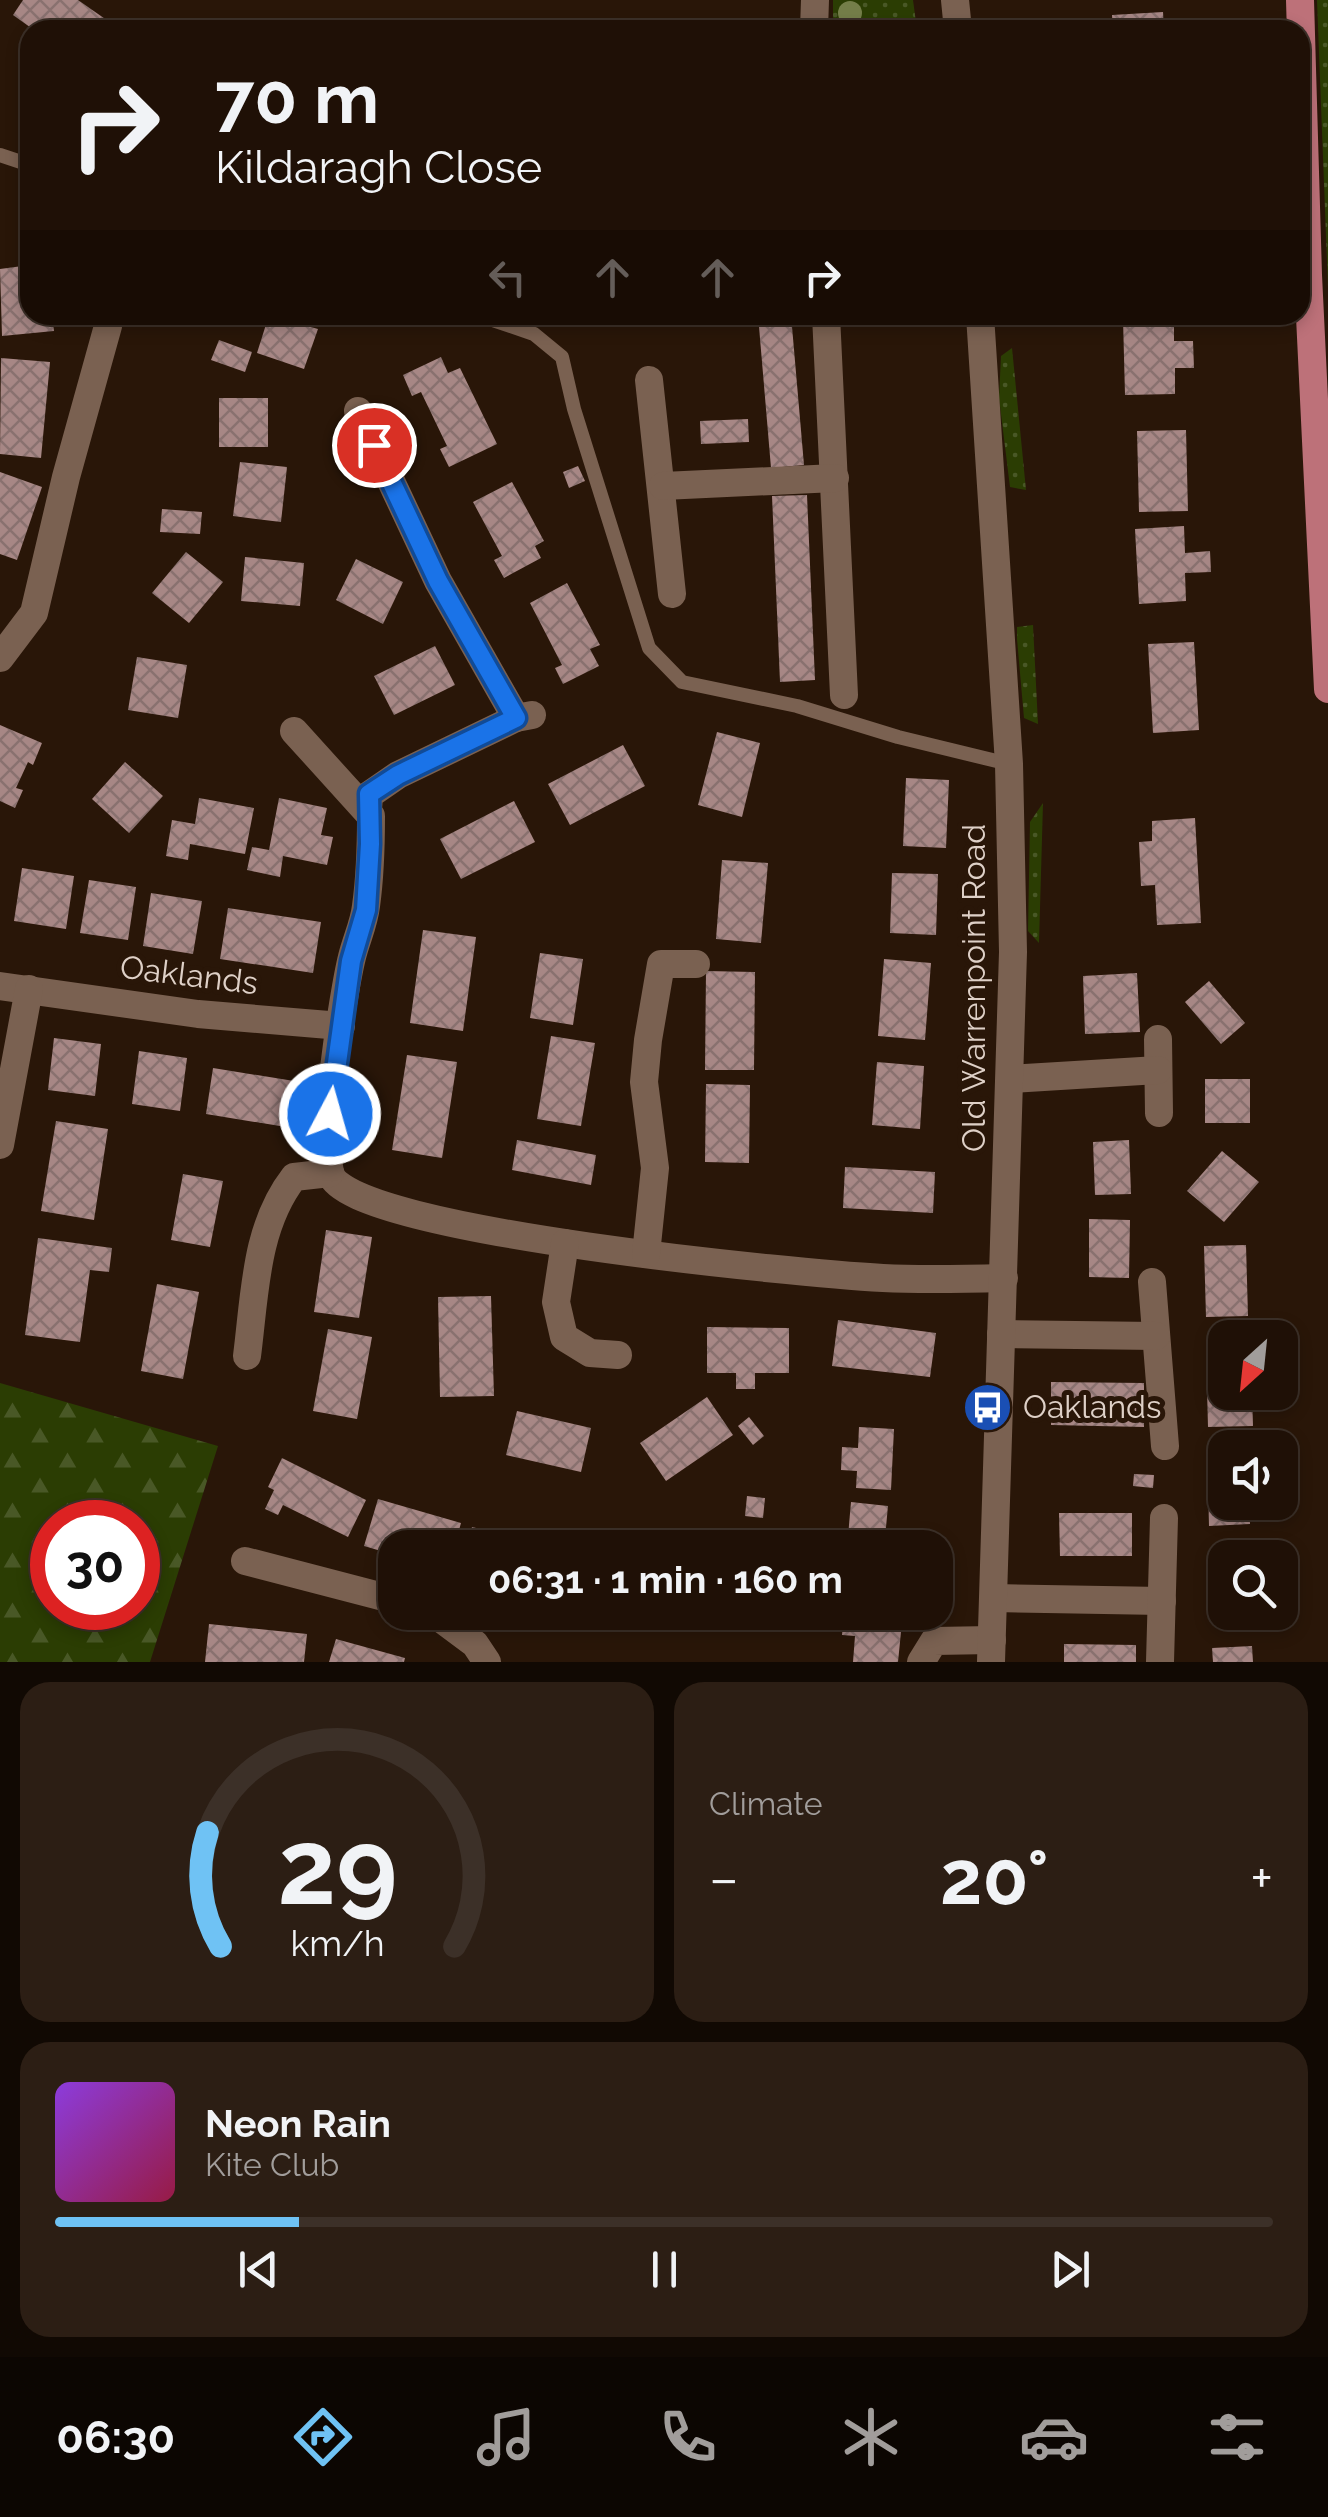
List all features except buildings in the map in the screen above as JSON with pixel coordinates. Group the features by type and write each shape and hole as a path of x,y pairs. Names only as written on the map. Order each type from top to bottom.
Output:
{"highway":[{"path":"1310,316 1328,689"}],"street":[{"path":"827,325 844,695"},
{"name":"Old Warrenpoint Road","path":"981,325 1009,764 1013,952 991,1651"},
{"path":"0,658 34,613 66,476 108,326"},
{"path":"649,380 672,594"},
{"path":"358,411 438,581 524,717 398,775 369,794 366,910 351,961 329,1130 330,1174 337,1184 368,1199 439,1221 565,1243 884,1278 1004,1278"},
{"path":"663,486 835,478"},
{"path":"294,731 368,810"},
{"path":"646,1254 655,1168 644,1082 654,1002 661,964 696,964"},
{"name":"Oaklands","path":"0,986 198,1014 341,1026"},
{"path":"0,1145 29,989"},
{"path":"1158,1039 1160,1113"},
{"path":"1010,1079 1158,1070"},
{"path":"247,1356 259,1261 276,1200 294,1176 330,1174"},
{"path":"565,1243 556,1302 564,1337 590,1353 618,1355"},
{"path":"1152,1282 1164,1446"},
{"path":"1001,1334 1156,1336"},
{"path":"1160,1662 1164,1518"},
{"path":"245,1562 378,1596"},
{"path":"994,1598 1162,1601"},
{"path":"457,1630 476,1644 487,1662"},
{"path":"922,1662 934,1641 991,1651"}],"lane":[{"path":"507,325 534,334 562,357 574,409 649,648 682,682 797,706 898,737 1009,764"}],"green space":[{"path":"833,0 913,0 916,20 833,20"},
{"path":"1317,0 1328,0 1328,288"},
{"path":"1012,348 1026,490 1010,487 999,398 1001,356"},
{"path":"1033,625 1038,724 1024,718 1017,639 1017,627"},
{"path":"1043,803 1039,943 1028,931 1030,822"},
{"path":"0,1383 218,1446 150,1662 0,1662"}],"place":[{"name":"Oaklands","path":"988,1407"}],"route":[{"path":"330,1114 351,961 366,910 369,794 398,775 516,718 438,581 374,445"}]}
